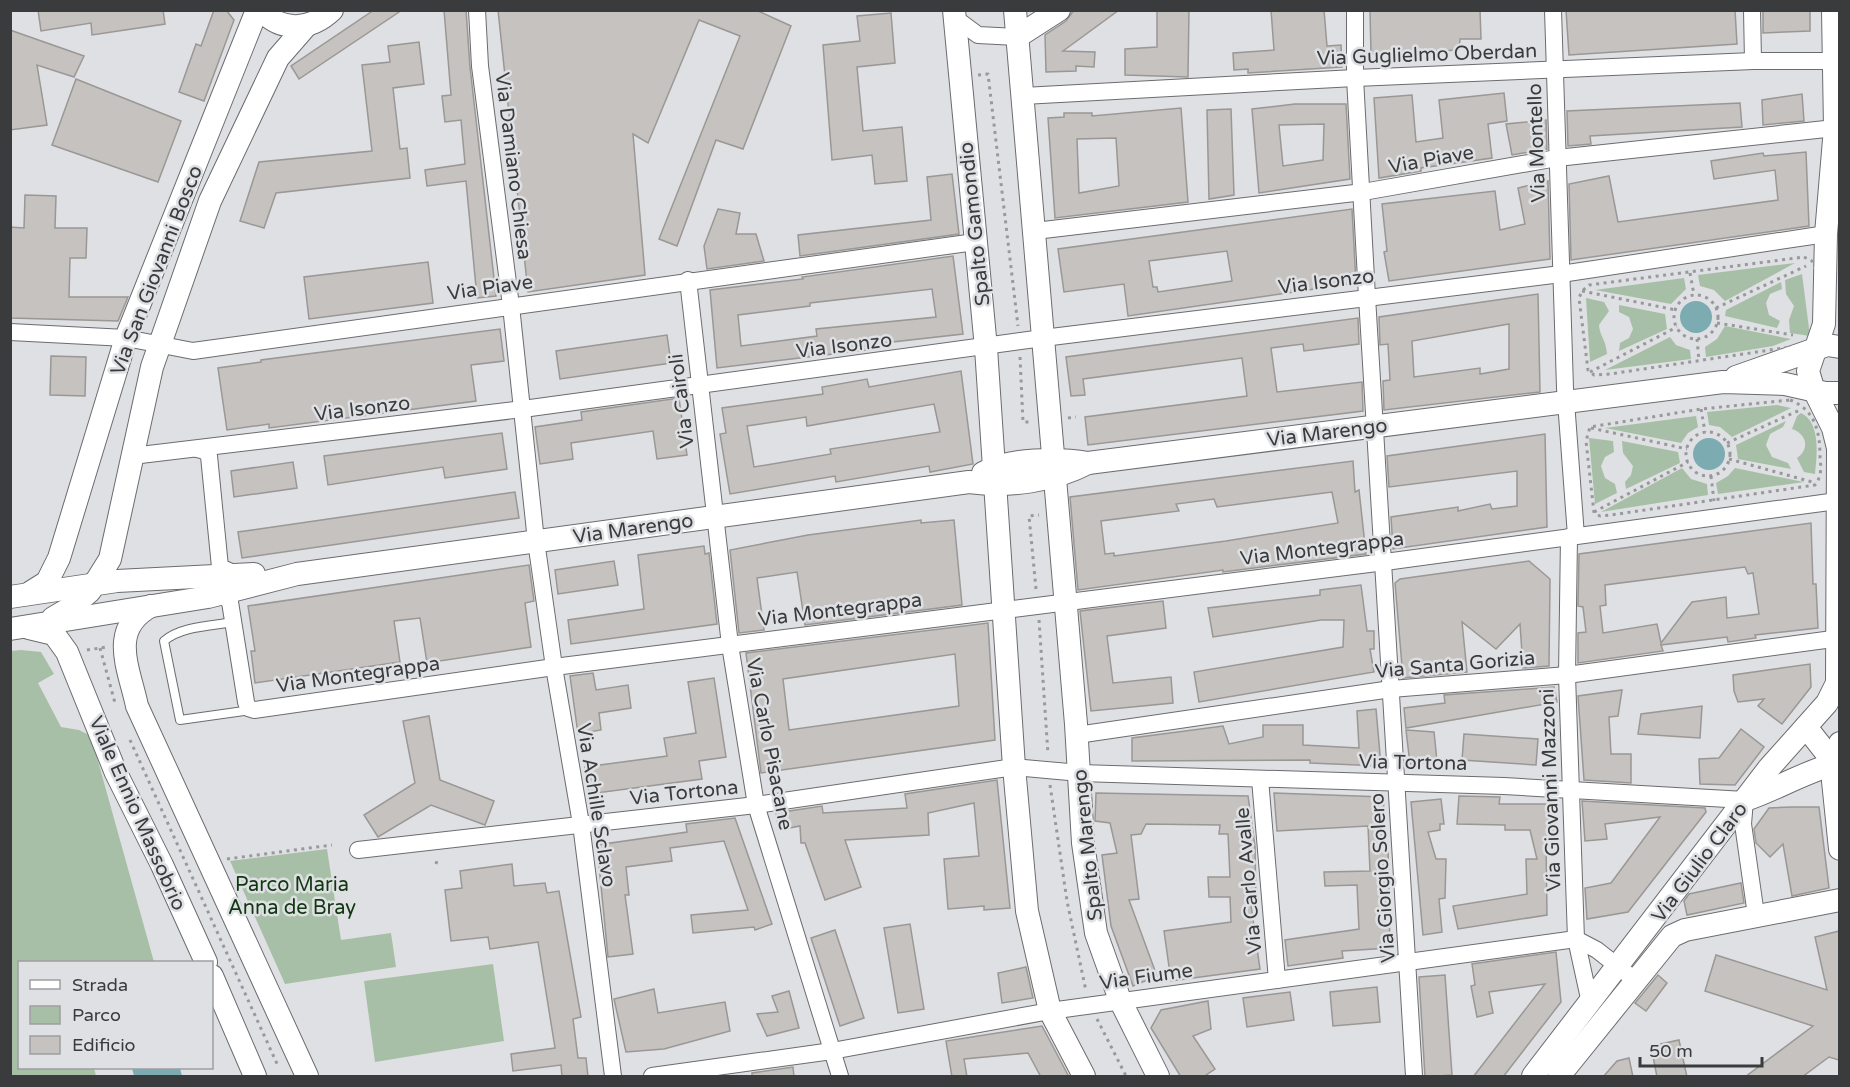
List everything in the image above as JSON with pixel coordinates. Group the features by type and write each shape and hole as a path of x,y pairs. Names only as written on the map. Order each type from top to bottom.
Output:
{"street":[{"name":"Via San Giovanni Bosco","path":"21,595 47,582 62,553 126,338 259,10 279,24 323,16"},
{"name":"Via Damiano Chiesa","path":"477,10 480,66 511,306 536,541"},
{"path":"1015,10 1066,602"},
{"path":"955,14 978,34 1017,37 1059,10"},
{"name":"Via Giorgio Solero","path":"1355,10 1355,78 1374,426 1385,562 1414,1077"},
{"name":"Via Montello","path":"1553,10 1566,402"},
{"path":"1752,10 1753,61"},
{"path":"1833,10 1839,332"},
{"name":"Spalto Gamondio","path":"955,14 986,348 1004,609"},
{"name":"Via San Giovanni Bosco","path":"86,601 110,559 152,367 210,201 278,58 323,16"},
{"name":"Via Guglielmo Oberdan","path":"1023,96 1355,78 1753,61 1834,60"},
{"name":"Via Piave","path":"1035,231 1363,192 1557,158 1835,128"},
{"path":"1723,382 1822,336 1839,209"},
{"name":"Via Isonzo","path":"132,456 197,450 523,409 986,348 1043,338 1561,274 1836,230"},
{"name":"Via Piave","path":"10,332 126,338 160,342 193,351 688,280 975,242"},
{"name":"Via Cairoli","path":"688,280 716,517"},
{"path":"1806,343 1839,346"},
{"path":"1806,343 1808,398"},
{"path":"1723,382 1785,384 1808,398 1825,393 1839,393"},
{"name":"Via Marengo","path":"86,601 157,604 208,597 297,574 969,482 995,476 1088,463 1723,382"},
{"name":"Via Giulio Claro","path":"1533,1077 1590,1003 1627,973 1745,800 1827,703 1836,687 1839,638 1836,437 1825,409 1808,398"},
{"name":"Via Giovanni Mazzoni","path":"1566,402 1572,537 1567,675 1570,789 1576,939 1590,1003"},
{"path":"197,450 205,451 209,456 220,567 237,575"},
{"name":"Via Montegrappa","path":"208,597 227,598 232,607 244,695 246,705 252,710 554,667 1385,562 1837,501"},
{"path":"122,504 120,547 126,567 135,575 156,579"},
{"path":"73,658 86,601 122,504"},
{"name":"Via Carlo Pisacane","path":"716,517 730,645 756,805 840,1077"},
{"name":"Via Achille Sclavo","path":"536,541 554,667 581,824 613,1077"},
{"path":"62,553 65,578 123,649"},
{"name":"Via Marengo","path":"86,601 156,579 297,574"},
{"path":"21,595 86,601"},
{"path":"16,628 86,601"},
{"name":"Spalto Marengo","path":"1066,602 1080,772 1083,843 1096,933 1120,1000 1158,1077"},
{"path":"157,604 144,610 128,624 125,634 123,649 137,706 307,1077"},
{"path":"1004,609 1014,767 1027,911 1050,1011 1084,1077"},
{"path":"16,628 41,629 54,634 73,658"},
{"name":"Via Santa Gorizia","path":"1077,735 1392,689 1567,675 1839,638"},
{"name":"Viale Ennio Massobrio","path":"73,658 117,773 205,961"},
{"path":"1806,727 1838,757"},
{"path":"1756,915 1743,824 1745,800 1765,794 1838,757"},
{"path":"1838,757 1833,804 1839,849"},
{"name":"Via Tortona","path":"358,850 756,805 1014,767 1080,772 1570,789 1745,800"},
{"name":"Via Carlo Avalle","path":"1260,779 1277,980"},
{"path":"1559,1077 1577,1054 1627,973 1672,936 1685,930 1839,900"},
{"path":"1576,939 1627,973"},
{"name":"Via Fiume","path":"652,1077 832,1051 1120,1000 1576,939"},
{"path":"213,978 255,1077"},
{"path":"1577,1054 1578,1077"}],"lane":[{"path":"233,622 198,628 170,636 164,641 180,720 252,710"}],"path":[{"path":"988,74 1020,342 1023,422"},
{"path":"1590,372 1586,364 1580,301 1582,291 1594,283 1690,273 1804,257 1813,263 1716,308"},
{"path":"1690,273 1694,295"},
{"path":"1582,291 1676,310"},
{"path":"1694,295 1708,298 1716,308 1717,323 1711,333 1697,338 1687,336 1677,327 1676,310 1681,301 1694,295"},
{"path":"1717,323 1806,343"},
{"path":"1590,372 1677,327"},
{"path":"1590,372 1605,374 1699,361 1697,338"},
{"path":"1590,427 1701,409 1808,398"},
{"path":"1727,443 1808,398"},
{"path":"1594,512 1604,516 1809,487 1816,483 1821,474 1819,436 1808,398"},
{"path":"1701,409 1705,432"},
{"path":"1590,427 1687,449"},
{"path":"1590,427 1586,441 1594,512"},
{"path":"1705,432 1719,435 1727,443 1729,459 1721,471 1710,475 1697,472 1688,462 1687,449 1695,436 1705,432"},
{"path":"1729,459 1816,483"},
{"path":"1594,512 1688,462"},
{"path":"1710,475 1714,501"},
{"path":"1029,516 1038,605 1046,738"},
{"path":"73,658 99,648 123,649"},
{"path":"99,648 108,686 116,705"},
{"path":"128,735 278,1066"},
{"path":"224,859 332,845"},
{"path":"436,864 443,852"}],"green space":[{"path":"1795,263 1725,301 1714,290 1700,286 1698,275"},
{"path":"1802,274 1810,336 1790,333 1789,320 1794,306 1786,294 1785,280"},
{"path":"1684,278 1686,289 1671,304 1595,290"},
{"path":"1781,282 1782,289 1770,294 1766,303 1769,315 1780,321 1777,328 1725,316 1726,310"},
{"path":"1586,298 1604,302 1609,311 1599,325 1607,354 1590,362"},
{"path":"1619,305 1665,314 1667,329 1619,351 1620,343 1629,338 1633,329 1629,317 1619,312"},
{"path":"1725,326 1791,339 1773,346 1706,357 1705,347 1717,339"},
{"path":"1670,337 1676,345 1690,350 1691,359 1605,370"},
{"path":"1777,405 1791,408 1732,437 1720,427 1709,425 1707,412"},
{"path":"1801,413 1812,424 1815,432 1817,450 1815,474 1804,472 1797,458 1804,450 1805,442 1801,434 1792,429 1797,416"},
{"path":"1696,416 1698,427 1688,433 1681,443 1605,428"},
{"path":"1786,421 1783,427 1770,434 1766,445 1772,457 1788,463 1791,469 1738,459 1736,445"},
{"path":"1589,438 1613,441 1614,452 1605,457 1601,466 1605,478 1615,484 1617,493 1595,504"},
{"path":"1622,441 1678,452 1680,463 1626,489 1625,482 1631,475 1633,466 1623,453"},
{"path":"1682,468 1691,479 1707,484 1708,495 1601,512"},
{"path":"1735,468 1804,482 1718,494 1716,483 1728,476"},
{"path":"10,651 41,652 54,674 38,683 61,727 79,730 91,736 154,961 18,961 18,1069 94,1069 96,1076 11,1076"},
{"name":"Parco Maria Anna de Bray","path":"327,849 341,940 391,933 396,967 285,984 230,861"},
{"path":"493,964 504,1041 375,1062 364,981"}],"water":[{"path":"1696,301 1707,306 1712,317 1707,328 1696,333 1685,328 1680,317 1685,306"},
{"path":"1709,438 1720,443 1725,454 1720,465 1709,470 1698,465 1693,454 1698,443"},
{"path":"132,1069 180,1069 182,1076 134,1076"}],"building":[{"path":"38,10 163,10 165,24 92,35 91,23 41,31"},
{"path":"214,10 226,10 234,20 204,101 179,92 196,44 201,46"},
{"path":"374,10 402,10 299,79 291,66"},
{"path":"444,10 466,10 470,67 496,296 477,298 466,181 427,186 425,170 465,164 461,120 445,122 442,96 451,95"},
{"path":"498,10 756,10 791,26 743,149 716,140 677,246 659,239 740,36 699,20 648,143 633,134 645,275 528,292"},
{"path":"1074,10 1119,10 1063,51 1095,52 1094,67 1076,66 1076,71 1046,72 1045,35 1066,21"},
{"path":"1157,10 1189,10 1188,77 1125,75 1125,49 1157,47"},
{"path":"1271,10 1324,10 1327,46 1341,45 1342,67 1248,73 1248,69 1234,70 1233,53 1274,50"},
{"path":"1370,10 1480,10 1481,39 1460,39 1459,50 1371,54"},
{"path":"1566,10 1735,10 1737,44 1569,55"},
{"path":"1763,10 1810,10 1810,31 1763,33"},
{"path":"891,13 895,63 857,67 863,131 902,127 907,181 875,184 872,155 832,160 823,45 860,41 857,16"},
{"path":"10,30 84,56 74,77 37,65 47,125 10,130"},
{"path":"419,42 424,84 393,88 400,149 407,148 410,178 276,193 264,228 240,221 259,162 372,151 362,65 390,62 388,46"},
{"path":"76,79 181,121 158,182 52,145"},
{"path":"1504,93 1507,121 1488,124 1492,158 1421,168 1421,171 1379,178 1374,98 1412,95 1416,142 1443,138 1439,100"},
{"path":"1802,94 1804,121 1763,125 1762,100"},
{"path":"1740,103 1742,127 1590,136 1591,144 1568,146 1567,111"},
{"path":"1295,104 1346,104 1350,179 1259,193 1252,109","holes":["1324,124 1323,160 1283,166 1279,125"]},
{"path":"1181,108 1188,202 1055,218 1048,118 1064,117 1064,113 1092,113 1092,116","holes":["1116,138 1119,186 1079,193 1077,139"]},
{"path":"1231,109 1234,195 1209,199 1207,110"},
{"path":"1546,120 1547,149 1512,155 1506,124"},
{"path":"1806,152 1809,226 1571,260 1569,184 1609,176 1618,222 1778,200 1775,170 1714,179 1711,161 1763,153 1764,156"},
{"path":"952,174 959,234 800,256 798,235 931,220 927,177"},
{"path":"1548,181 1550,259 1389,281 1384,252 1387,251 1382,204 1495,191 1500,230 1525,224 1518,188"},
{"path":"25,195 56,196 55,228 87,228 86,258 70,258 69,297 128,297 118,321 10,318 10,227 24,228"},
{"path":"718,209 740,213 736,234 756,234 764,261 707,269 704,246"},
{"path":"1352,209 1356,283 1128,316 1124,284 1064,292 1058,249","holes":["1227,251 1232,281 1158,292 1157,287 1153,287 1149,261"]},
{"path":"953,256 963,334 866,345 866,350 717,368 710,290 803,279 802,277","holes":["932,289 936,317 816,329 817,336 741,346 738,315 810,306 810,303"]},
{"path":"428,262 433,303 309,319 304,277"},
{"path":"1538,294 1540,392 1384,410 1383,381 1390,380 1388,344 1380,345 1379,317","holes":["1509,324 1509,369 1480,374 1480,368 1414,377 1412,341"]},
{"path":"1358,318 1359,344 1304,351 1303,344 1271,348 1277,392 1362,382 1363,411 1088,445 1085,417 1247,396 1242,358 1083,379 1085,395 1071,396 1066,357"},
{"path":"500,329 504,361 471,365 476,401 269,428 269,424 227,430 218,368 261,362 261,360"},
{"path":"667,335 671,363 560,379 556,351"},
{"path":"51,356 86,357 85,396 50,395"},
{"path":"961,371 973,464 930,472 929,466 836,482 835,476 730,494 720,434 726,433 722,408 823,394 822,387 867,379 869,387","holes":["934,404 940,432 830,449 831,454 754,467 747,426 806,417 807,426"]},
{"path":"679,398 687,455 657,459 653,431 571,443 573,459 540,464 535,427 582,420 581,412"},
{"path":"502,433 507,469 445,478 443,467 328,485 324,456"},
{"path":"1545,434 1547,527 1393,549 1391,517 1458,507 1458,511 1490,504 1492,509 1517,506 1517,471 1389,487 1387,456"},
{"path":"1353,461 1355,492 1359,490 1366,554 1223,572 1223,570 1078,590 1070,497","holes":["1332,492 1338,523 1114,556 1114,553 1105,554 1101,521 1179,511 1176,504 1214,499 1217,507"]},
{"path":"293,462 297,488 234,497 231,471"},
{"path":"515,492 519,518 242,558 238,532"},
{"path":"921,520 921,523 954,520 962,605 805,625 797,572 757,578 764,630 739,633 730,550 808,535"},
{"path":"1811,523 1813,584 1816,584 1818,628 1755,635 1756,638 1728,642 1727,637 1661,645 1663,651 1578,663 1578,633 1586,632 1583,607 1578,606 1579,554","holes":["1745,567 1748,574 1753,573 1759,614 1727,618 1726,597 1692,602 1661,643 1657,624 1603,633 1600,606 1606,605 1605,585"]},
{"path":"704,546 705,554 709,553 717,624 571,644 568,620 644,609 638,555"},
{"path":"614,561 618,585 558,594 555,570"},
{"path":"1529,561 1550,579 1549,666 1523,668 1520,624 1496,649 1462,622 1467,672 1403,678 1395,583 1400,579"},
{"path":"529,565 534,601 525,603 531,647 427,663 420,618 394,621 400,662 255,683 251,651 255,651 248,606"},
{"path":"1361,585 1367,631 1374,631 1374,649 1370,649 1374,672 1199,702 1194,672 1343,647 1344,620 1321,620 1213,637 1208,608 1320,595 1320,590"},
{"path":"1163,601 1166,628 1107,636 1113,683 1171,677 1173,703 1091,711 1080,611"},
{"path":"988,623 995,740 761,773 746,653","holes":["955,654 959,706 789,730 783,679"]},
{"path":"1810,664 1811,687 1782,724 1758,706 1764,699 1738,702 1734,691 1733,675"},
{"path":"593,673 596,690 628,685 631,708 599,713 601,730 578,734 570,676"},
{"path":"714,678 726,757 699,761 702,779 589,794 585,767 667,756 664,738 696,733 688,682"},
{"path":"1554,687 1557,702 1406,728 1404,708 1445,703 1444,695"},
{"path":"1622,690 1618,716 1609,717 1611,754 1631,754 1631,783 1584,780 1578,696"},
{"path":"1702,706 1700,738 1638,734 1641,714"},
{"path":"1376,709 1381,766 1310,763 1310,760 1132,761 1132,738 1223,726 1229,744 1263,737 1263,725 1303,725 1303,745 1359,748 1357,711"},
{"path":"429,716 440,780 494,801 485,825 431,805 378,837 364,815 415,783 403,721"},
{"path":"1741,729 1764,747 1735,785 1700,784 1699,759 1719,758"},
{"path":"1406,730 1434,732 1437,761 1410,764"},
{"path":"1464,734 1538,739 1536,765 1462,760"},
{"path":"997,780 1010,908 984,910 984,906 948,909 944,859 979,856 974,803 928,813 929,835 845,840 861,887 825,900 805,843 801,843 800,826 779,830 776,813 822,806 823,813 907,808 905,794"},
{"path":"1096,793 1248,796 1255,846 1256,904 1251,905 1260,969 1171,981 1164,931 1231,922 1230,897 1209,897 1208,877 1230,877 1228,834 1219,834 1220,825 1146,824 1141,834 1131,835 1139,899 1129,900 1157,976 1133,986 1111,926 1102,855 1117,853 1110,823 1095,821"},
{"path":"1274,793 1384,797 1382,845 1388,845 1390,948 1342,951 1343,958 1288,966 1285,940 1359,929 1357,885 1325,886 1324,872 1370,871 1368,826 1277,831"},
{"path":"1459,796 1500,797 1499,804 1554,804 1557,835 1546,838 1547,915 1458,929 1453,906 1527,894 1526,859 1537,859 1530,830 1505,830 1505,825 1457,824"},
{"path":"1441,799 1444,824 1440,824 1440,830 1428,832 1436,859 1446,859 1445,898 1439,899 1442,932 1423,935 1411,802"},
{"path":"1582,801 1705,808 1706,812 1628,912 1587,919 1585,888 1611,883 1660,817 1605,824 1607,839 1585,841"},
{"path":"1819,807 1829,888 1792,896 1783,844 1770,857 1756,843 1754,829 1769,808"},
{"path":"735,818 772,924 755,930 754,927 693,933 691,915 748,910 724,841 670,848 672,861 626,867 629,895 625,895 633,954 608,957 597,845 687,832 686,824"},
{"path":"512,864 514,886 545,883 547,893 559,891 581,1017 573,1019 578,1058 586,1058 588,1077 562,1077 561,1065 513,1071 511,1054 555,1048 538,942 490,949 488,937 451,941 445,890 462,888 460,871"},
{"path":"1741,883 1744,903 1687,915 1684,901 1689,894"},
{"path":"910,924 924,1009 898,1013 884,928"},
{"path":"835,930 864,1018 840,1026 811,938"},
{"path":"1839,931 1839,1060 1829,1057 1802,1077 1745,1077 1813,1026 1705,991 1716,955 1827,990 1815,937"},
{"path":"1556,952 1561,1002 1503,1077 1473,1077 1545,984 1489,992 1493,1013 1477,1017 1471,986 1475,985 1472,964"},
{"path":"1026,967 1033,998 1002,1003 998,973"},
{"path":"1445,975 1452,1075 1425,1077 1419,977"},
{"path":"1658,975 1667,983 1646,1011 1635,1003"},
{"path":"1377,987 1380,1022 1333,1026 1330,992"},
{"path":"654,989 658,1013 725,1002 730,1031 664,1049 626,1052 614,999"},
{"path":"789,991 799,1028 767,1036 757,1014 778,1012 772,996"},
{"path":"1290,992 1294,1020 1247,1027 1243,998"},
{"path":"1208,1001 1211,1029 1193,1036 1215,1069 1203,1077 1181,1077 1151,1028 1161,1010"},
{"path":"1042,1026 1069,1077 1041,1077 1028,1053 964,1059 967,1077 952,1077 946,1041"},
{"path":"1679,1040 1687,1077 1657,1077 1651,1046"},
{"path":"1629,1058 1633,1077 1603,1077 1617,1061"},
{"path":"793,1067 794,1077 752,1077 752,1073"}]}
